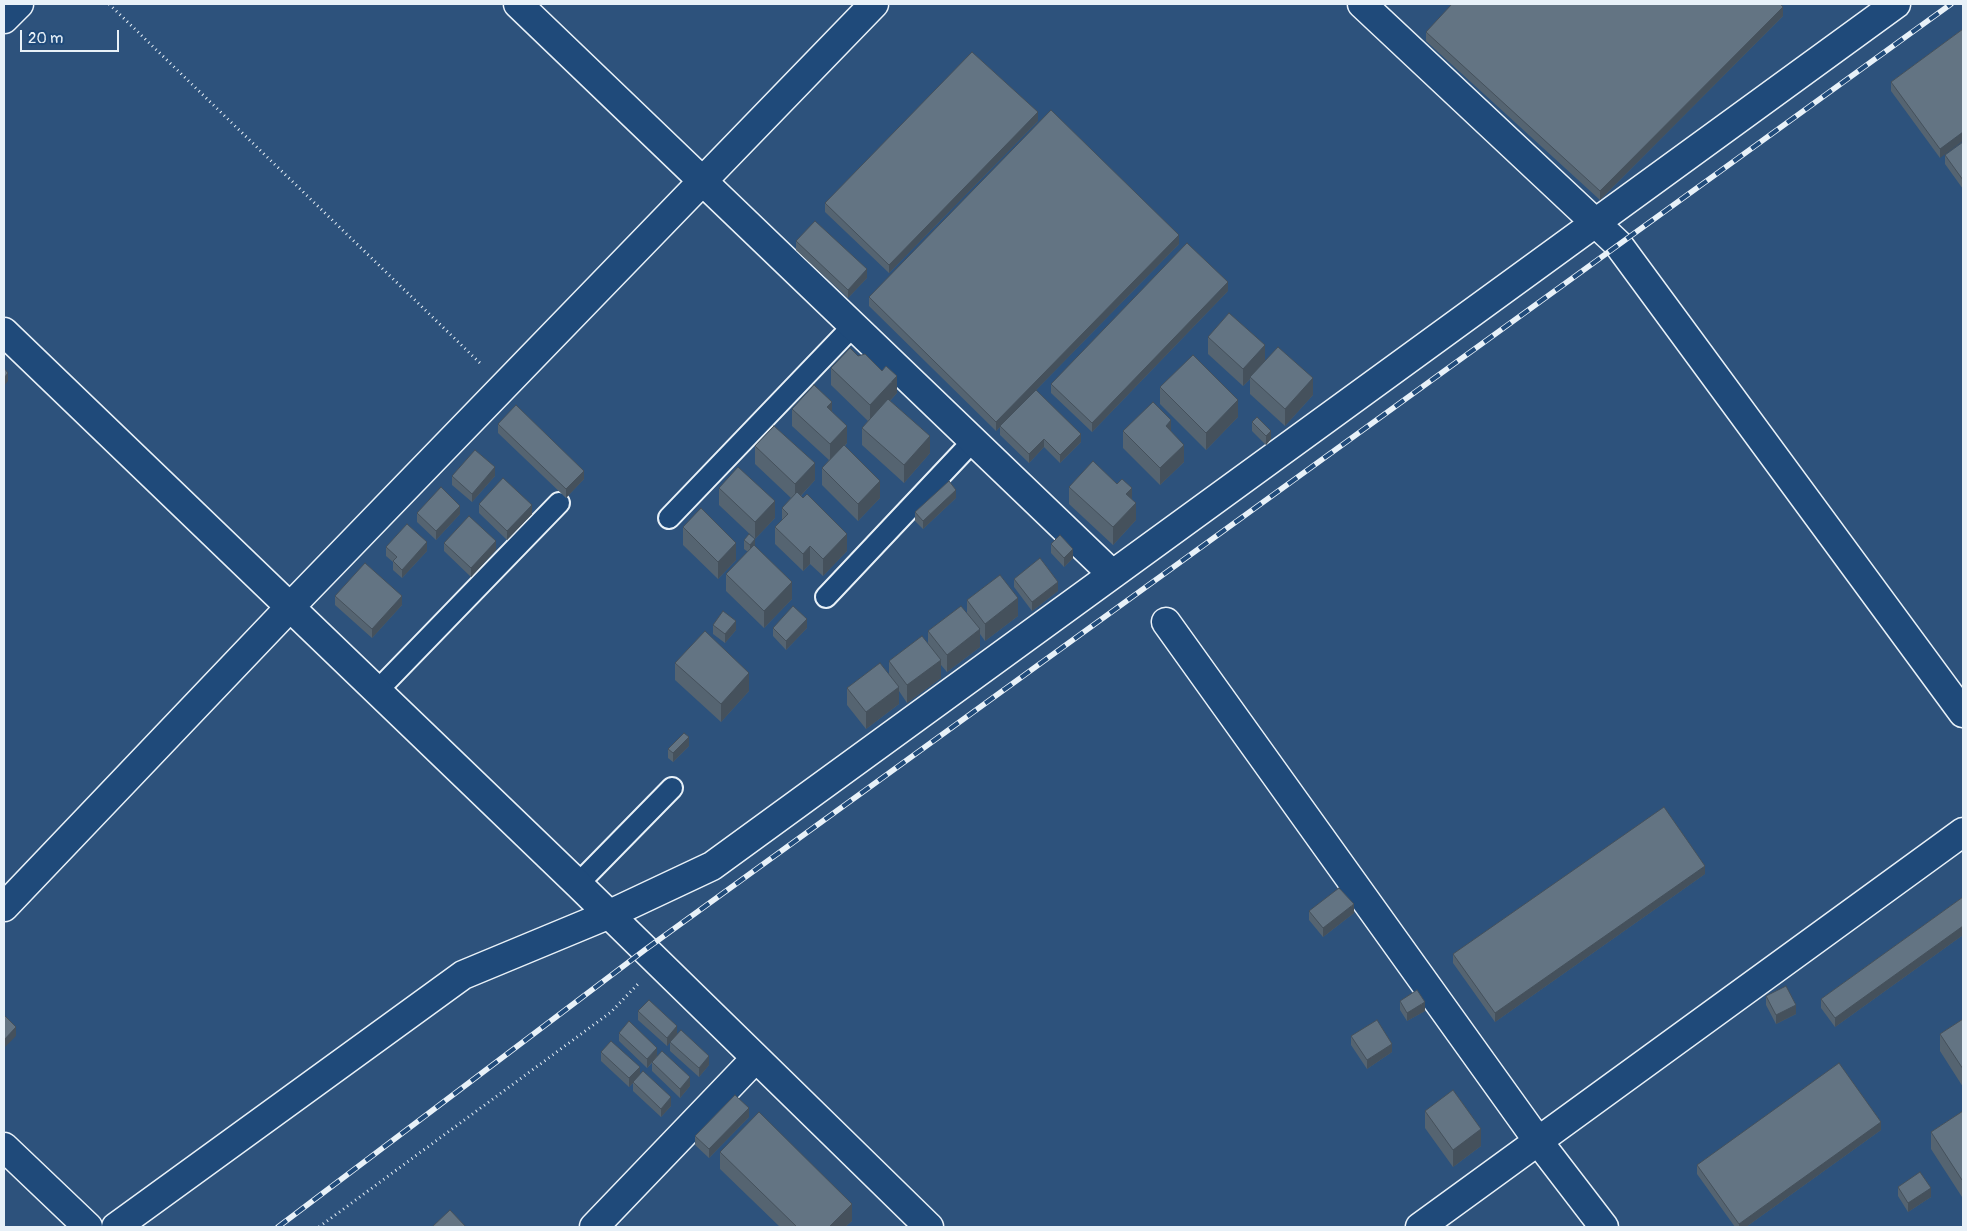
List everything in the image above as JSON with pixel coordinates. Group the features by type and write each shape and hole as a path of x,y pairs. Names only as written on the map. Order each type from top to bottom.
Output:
{"street":[{"path":"4,19 19,4"},
{"path":"518,4 701,182 1111,573"},
{"path":"4,907 291,606 874,4"},
{"path":"1362,4 1618,244 1963,713"},
{"path":"116,1227 463,976 610,914 712,866 1111,573 1896,4"},
{"path":"4,332 610,914 755,1059 929,1227"},
{"path":"1166,622 1538,1141 1604,1227"},
{"path":"1420,1227 1963,832"},
{"path":"594,1227 755,1059"},
{"path":"4,1147 88,1227"}],"lane":[{"path":"669,518 852,326"},
{"path":"826,597 972,441"},
{"path":"378,690 559,503"},
{"path":"578,884 672,788"}],"path":[{"path":"109,4 504,386"},
{"path":"319,1227 611,1012 659,962"}],"building":[{"path":"1452,4 1780,4 1783,7 1600,191 1426,32"},
{"path":"1963,29 1963,132 1940,149 1891,82"},
{"path":"972,52 1038,112 889,265 825,203"},
{"path":"1051,110 1179,235 996,422 869,297"},
{"path":"1963,142 1963,180 1945,155"},
{"path":"815,221 867,269 848,290 796,241"},
{"path":"1187,243 1228,282 1092,423 1051,384"},
{"path":"1229,313 1265,345 1243,369 1208,337"},
{"path":"1278,347 1313,378 1285,409 1250,377"},
{"path":"850,348 858,356 865,354 882,371 886,366 897,376 870,405 831,368"},
{"path":"1193,355 1238,400 1206,433 1160,387"},
{"path":"4,368 8,373 4,378"},
{"path":"814,385 832,402 827,407 847,426 830,444 792,409"},
{"path":"1036,390 1081,434 1060,455 1044,439 1029,454 1000,426"},
{"path":"888,399 930,436 904,465 862,428"},
{"path":"1153,402 1171,420 1166,426 1184,445 1160,468 1123,431"},
{"path":"516,405 584,471 566,489 498,424"},
{"path":"1257,417 1271,431 1266,436 1252,422"},
{"path":"774,426 815,463 795,484 755,446"},
{"path":"844,445 880,481 858,504 822,468"},
{"path":"475,450 495,467 472,494 452,476"},
{"path":"1093,461 1117,484 1122,479 1132,488 1126,494 1136,503 1113,527 1069,487"},
{"path":"738,467 775,501 755,522 719,488"},
{"path":"503,478 532,505 507,531 479,504"},
{"path":"949,481 956,490 923,521 915,512"},
{"path":"441,487 460,506 436,531 417,513"},
{"path":"797,492 803,498 807,494 847,534 823,559 810,546 803,554 775,527 788,514 782,508"},
{"path":"701,508 736,543 718,562 683,527"},
{"path":"469,516 496,541 471,568 444,543"},
{"path":"407,524 427,542 402,570 393,561 397,557 386,547"},
{"path":"749,534 755,539 750,545 744,540"},
{"path":"1060,535 1073,549 1064,558 1051,544"},
{"path":"754,545 792,582 764,611 726,574"},
{"path":"1040,558 1058,582 1032,602 1014,579"},
{"path":"365,563 402,596 372,629 335,596"},
{"path":"1000,575 1018,598 985,624 967,600"},
{"path":"793,606 807,619 786,641 773,628"},
{"path":"961,606 980,629 947,655 928,631"},
{"path":"723,611 736,621 725,634 713,625"},
{"path":"705,631 749,673 721,704 675,663"},
{"path":"922,636 941,660 907,685 889,661"},
{"path":"880,663 899,687 866,712 847,688"},
{"path":"684,733 689,737 673,753 668,749"},
{"path":"1664,807 1705,866 1495,1013 1453,954"},
{"path":"1339,888 1354,904 1323,928 1309,911"},
{"path":"1963,897 1963,926 1835,1018 1821,999"},
{"path":"1786,986 1796,1005 1776,1015 1766,996"},
{"path":"1417,990 1425,1002 1407,1013 1400,1001"},
{"path":"649,1000 677,1026 667,1038 638,1011"},
{"path":"4,1016 16,1027 4,1040"},
{"path":"1963,1019 1963,1069 1940,1034"},
{"path":"1377,1020 1392,1044 1367,1060 1351,1036"},
{"path":"629,1021 657,1048 647,1059 619,1033"},
{"path":"681,1030 709,1056 699,1068 670,1042"},
{"path":"611,1041 640,1067 629,1078 601,1052"},
{"path":"662,1051 690,1077 680,1089 652,1062"},
{"path":"1839,1063 1881,1122 1739,1224 1697,1165"},
{"path":"643,1071 671,1097 661,1109 633,1082"},
{"path":"1453,1090 1481,1129 1453,1150 1425,1111"},
{"path":"735,1095 749,1108 709,1149 695,1136"},
{"path":"1963,1111 1963,1179 1962,1180 1931,1132"},
{"path":"759,1112 852,1204 829,1227 797,1227 720,1152"},
{"path":"1920,1172 1931,1188 1908,1203 1898,1187"},
{"path":"450,1210 466,1227 432,1227"}],"railway":[{"path":"278,1227 646,949 1951,4"}]}
